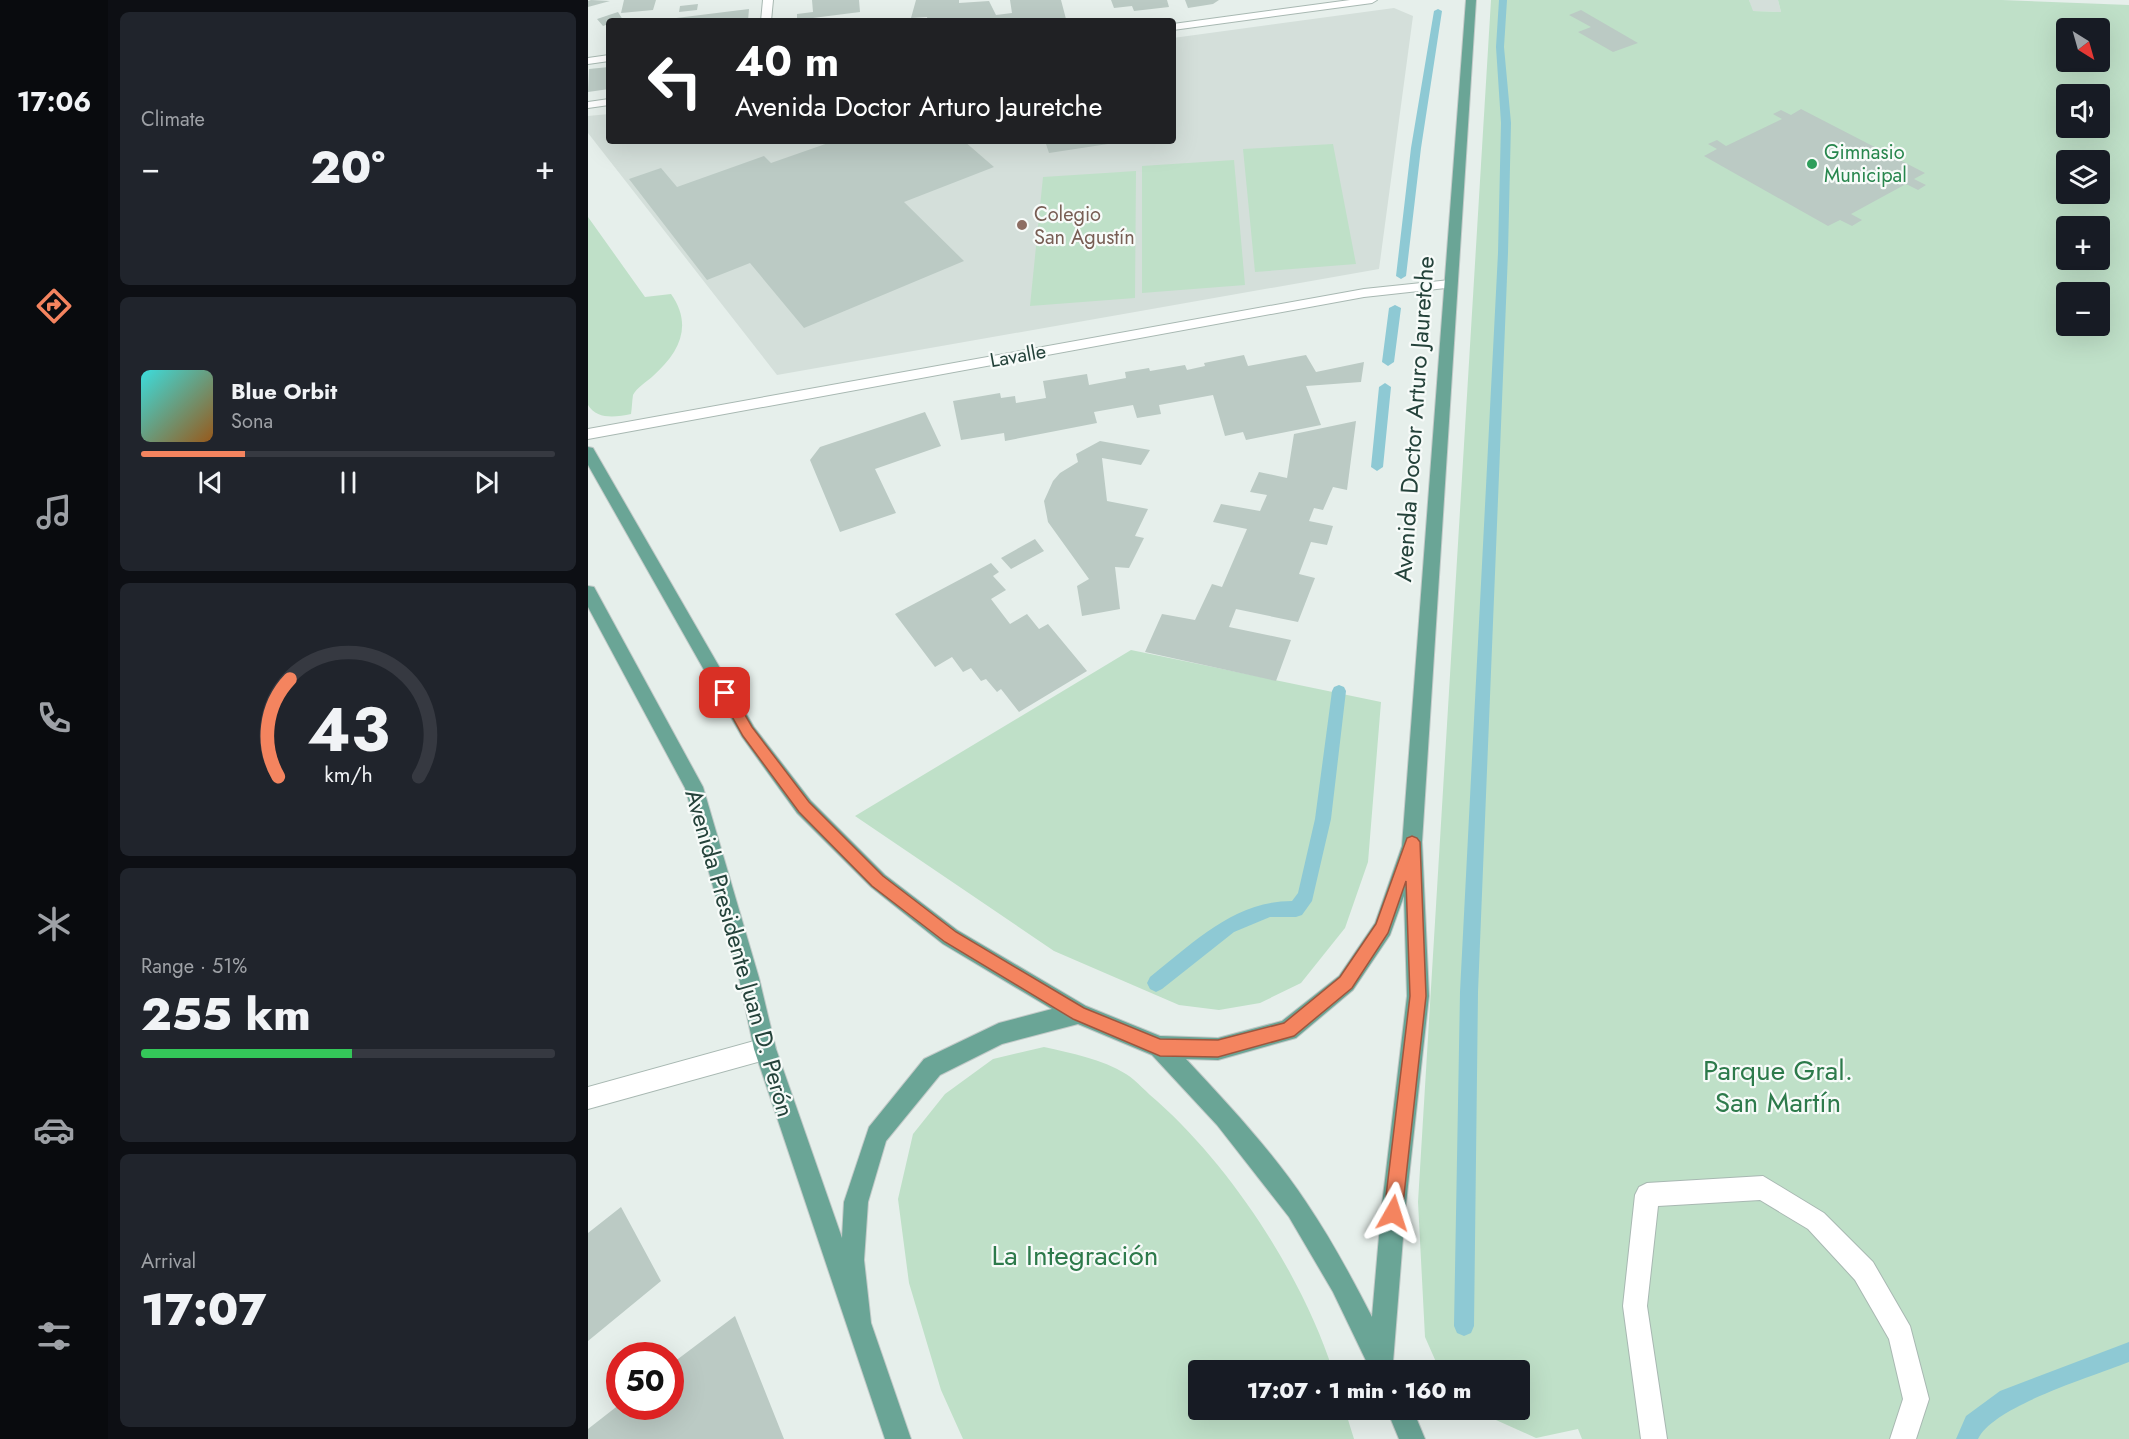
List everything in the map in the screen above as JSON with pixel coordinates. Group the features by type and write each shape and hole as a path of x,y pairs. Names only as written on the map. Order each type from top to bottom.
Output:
{"main road":[{"name":"Avenida Doctor Arturo Jauretche","path":"1382,1360 1393,1213 1418,996 1412,842 1472,0"},
{"path":"588,452 748,732 804,807 878,881 950,937 1078,1013 1160,1047 1225,1117 1297,1209 1342,1283 1379,1360"},
{"name":"Avenida Presidente Juan D. Perón","path":"588,592 694,787 749,978 765,1049 898,1439"},
{"name":"Avenida Doctor Arturo Jauretche","path":"1160,1047 1218,1048 1288,1030 1346,983 1383,928 1412,842"},
{"name":"Avenida Presidente Juan D. Perón","path":"859,1329 852,1260 856,1202 877,1135 932,1067 999,1034 1078,1013"},
{"path":"1404,1420 1412,1439"}],"street":[{"path":"766,18 768,0"},
{"path":"1176,26 1258,11 1372,0"},
{"path":"588,61 606,58"},
{"path":"588,105 606,102"},
{"name":"Lavalle","path":"588,434 1364,293 1450,284"},
{"path":"588,1098 765,1049"},
{"path":"1654,1439 1635,1306 1647,1195 1762,1188 1815,1221 1864,1271 1901,1335 1916,1399 1903,1439"}],"shaded area":[{"path":"1749,0 1778,0 1781,12 1752,11"},
{"name":"Colegio San Agustín","path":"1394,8 1413,16 1379,269 777,375 588,133 588,116 606,114 606,144 1176,144 1176,38"}],"green space":[{"name":"Parque Gral. San Martín","path":"1491,0 1749,0 1753,11 1781,12 1778,0 2002,0 2129,5 2129,1439 1582,1439 1578,1429 1536,1438 1496,1420 1530,1420 1530,1360 1435,1360 1425,1337 1418,1202"},
{"path":"1333,144 1356,264 1255,272 1243,149"},
{"path":"1234,160 1245,285 1142,293 1142,166"},
{"path":"1136,171 1135,298 1030,306 1043,177"},
{"path":"588,217 645,297 671,294 678,305 681,317 682,327 676,348 662,367 635,392 631,414 602,415 596,413 588,405"},
{"path":"1131,650 1381,702 1368,862 1345,928 1301,983 1260,1003 1219,1010 1179,1005 1054,951 855,816"},
{"name":"La Integración","path":"1044,1047 1097,1060 1126,1074 1185,1128 1212,1158 1261,1225 1303,1298 1329,1360 1188,1360 1188,1420 1348,1420 1354,1439 963,1439 941,1390 909,1283 898,1199 913,1134 945,1094 993,1059"}],"building":[{"path":"591,0 610,1 588,7 588,1"},
{"path":"624,0 656,0 653,10 621,13"},
{"path":"812,0 859,0 860,12 797,18 797,14 813,12"},
{"path":"916,0 959,0 959,3 989,1 996,15 1012,13 1010,0 1061,0 1066,18 927,17 911,18"},
{"path":"1111,0 1167,0 1169,7 1134,11 1132,6 1114,8"},
{"path":"1185,0 1219,0 1213,4 1188,8"},
{"path":"698,4 697,10 679,12 680,6"},
{"path":"749,9 748,18 676,18"},
{"path":"1581,10 1638,43 1613,52 1578,32 1591,27 1569,15"},
{"path":"618,12 622,18 606,18 606,25 603,26 597,19"},
{"path":"606,67 606,89 588,92 589,69"},
{"name":"Gimnasio Municipal","path":"1801,109 1925,173 1914,179 1926,185 1918,190 1906,184 1851,214 1862,220 1852,226 1840,220 1828,226 1704,156 1717,149 1708,144 1717,140 1726,146 1782,119 1773,114 1781,110 1791,115"},
{"path":"825,144 967,144 994,167 904,202 964,261 804,328 750,263 707,280 629,179 661,168 677,187 764,156 771,163"},
{"path":"1046,144 1108,144 1049,153"},
{"path":"1244,355 1248,366 1306,355 1316,372 1364,362 1361,382 1306,386 1321,425 1246,440 1243,432 1225,436 1213,395 1159,405 1161,414 1137,418 1133,405 1094,412 1097,423 1005,441 1004,433 961,440 953,401 1000,393 1001,398 1015,396 1016,403 1046,398 1043,381 1087,374 1089,385 1126,378 1125,372 1149,368 1150,371 1185,365 1187,370 1205,366 1204,363"},
{"path":"925,412 941,446 875,469 896,513 840,532 810,460 820,447"},
{"path":"1356,421 1347,490 1333,487 1323,510 1314,508 1309,521 1333,526 1327,545 1311,542 1299,574 1315,578 1298,622 1236,609 1229,627 1291,640 1276,681 1145,652 1162,614 1195,620 1212,584 1222,587 1247,529 1213,522 1221,504 1260,511 1267,495 1250,492 1259,472 1287,478 1294,434"},
{"path":"1100,441 1150,450 1141,465 1102,458 1107,501 1148,509 1135,536 1144,538 1129,568 1115,567 1120,609 1082,616 1077,586 1089,579 1048,522 1044,501 1053,481 1060,473 1078,462 1076,454"},
{"path":"1035,539 1044,551 1011,569 1001,558"},
{"path":"991,563 999,572 993,576 1006,590 991,599 1010,624 1027,614 1039,629 1048,624 1087,671 1019,712 1001,689 997,692 986,679 981,681 971,668 963,672 952,657 935,667 895,614"},
{"path":"621,1207 661,1281 588,1341 588,1233"},
{"path":"735,1316 784,1439 588,1439 588,1429 606,1415 606,1420 684,1420 684,1354"}],"waterway":[{"path":"1464,1326 1469,992 1503,253 1506,123 1500,47 1503,0"},
{"path":"1401,276 1416,148 1438,11"},
{"path":"1388,362 1395,308"},
{"path":"1377,467 1385,387"},
{"path":"1156,983 1228,926 1270,909 1296,909 1306,896 1323,819 1339,691"},
{"path":"1967,1439 1974,1424 2008,1399 2129,1352"}],"place":[{"name":"Gimnasio Municipal","path":"1812,164"},
{"name":"Colegio San Agustín","path":"1022,225"}],"route":[{"path":"725,693 748,732 804,807 878,881 950,937 1078,1013 1160,1047 1218,1048 1288,1030 1346,983 1383,928 1412,842 1418,996 1393,1213"}]}
